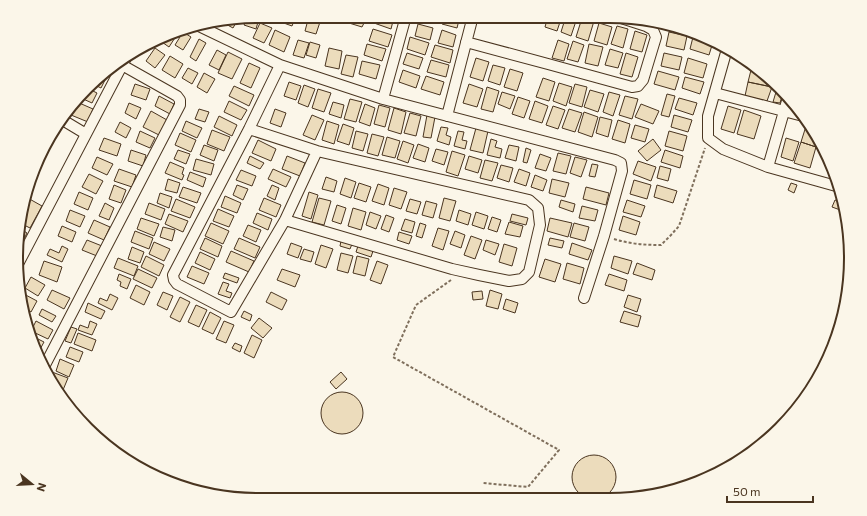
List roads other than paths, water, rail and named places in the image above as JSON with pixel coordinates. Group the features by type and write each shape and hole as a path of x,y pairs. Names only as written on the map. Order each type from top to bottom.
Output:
{"street":[{"path":"384,99 404,23"},
{"path":"447,116 471,23"},
{"path":"466,42 632,87 638,86 643,80 656,37 653,30 647,26"},
{"path":"206,29 280,65 384,99 621,163 622,171 604,236 584,298"},
{"path":"726,53 708,116 708,138 723,149 768,167 833,185"},
{"path":"47,362 180,105 180,100 177,96 126,63"},
{"path":"280,65 174,275 174,280 177,284 232,312 285,220 317,151"},
{"path":"24,247 121,67"},
{"path":"715,93 794,114"},
{"path":"768,167 787,104"},
{"path":"67,122 86,134"},
{"path":"249,129 317,151 529,200 538,208 540,225 529,272 522,279 509,281 452,269 285,220"}]}
